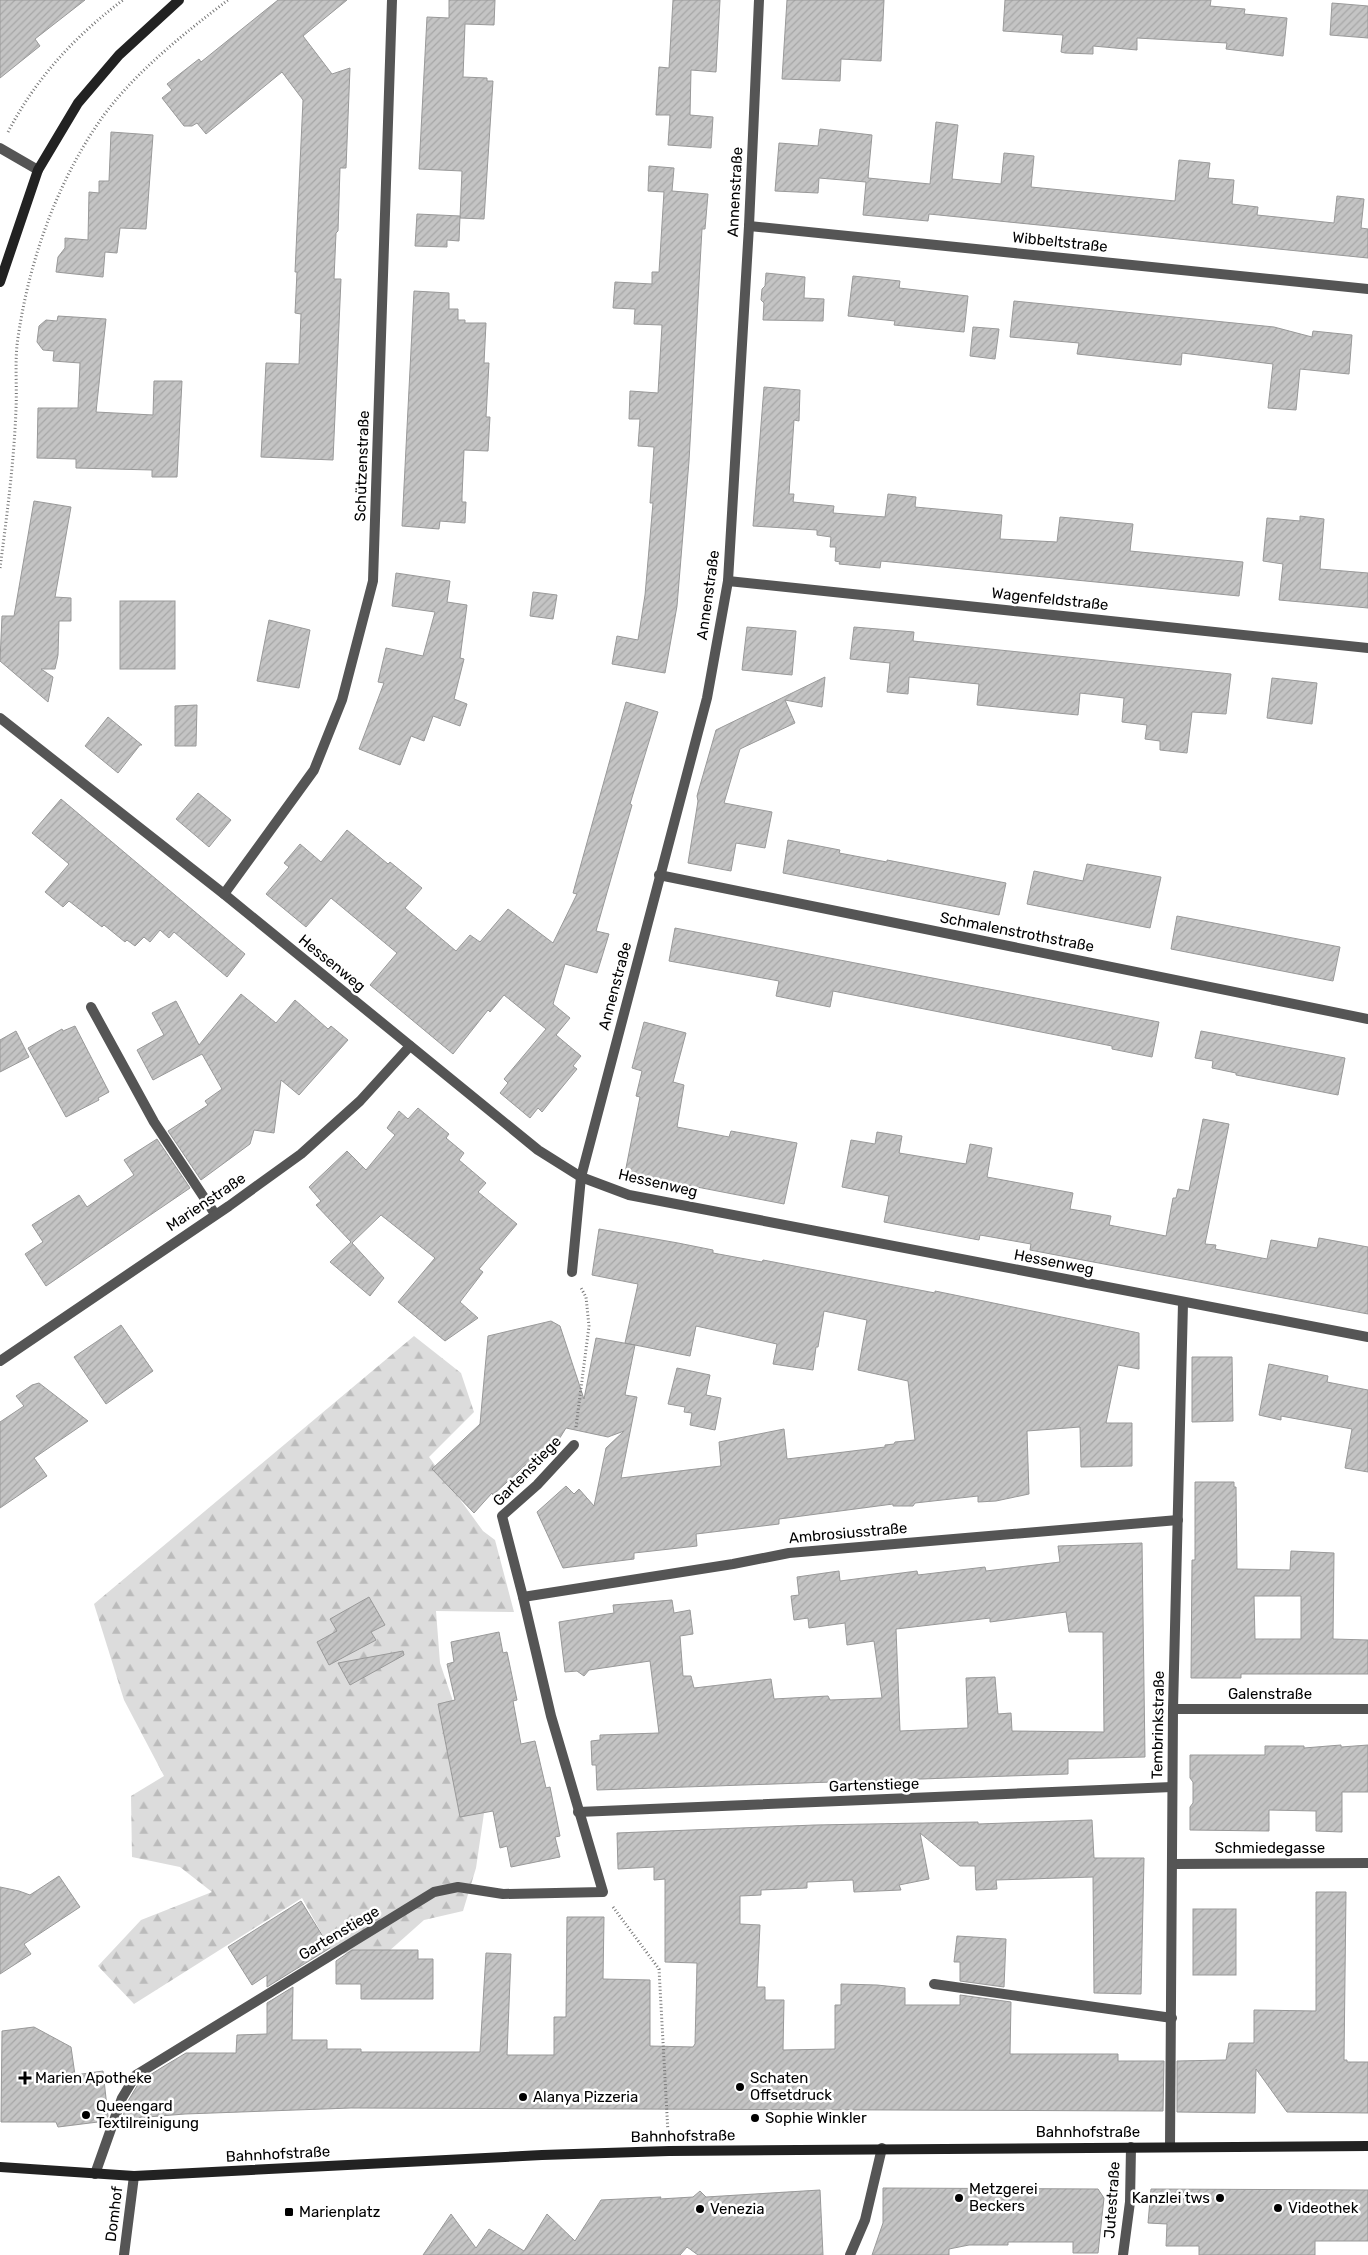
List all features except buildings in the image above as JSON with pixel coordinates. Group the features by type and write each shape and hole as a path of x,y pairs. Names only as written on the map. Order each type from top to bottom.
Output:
{"street":[{"path":"0,282 38,170 78,103 120,55 179,0"},
{"name":"Schützenstraße","path":"224,894 314,770 342,700 373,581 392,0"},
{"name":"Annenstraße","path":"581,1177 707,698 728,581 759,0"},
{"path":"0,148 38,170"},
{"name":"Wibbeltstraße","path":"748,226 1368,289"},
{"name":"Wagenfeldstraße","path":"728,581 1368,648"},
{"name":"Hessenweg","path":"0,718 224,894 538,1150 581,1177 629,1195 1183,1303 1368,1337"},
{"name":"Schmalenstrothstraße","path":"660,875 1368,1019"},
{"path":"91,1008 154,1122 215,1214"},
{"name":"Marienstraße","path":"0,1361 301,1154 360,1101 410,1046"},
{"path":"572,1272 581,1177"},
{"name":"Tembrinkstraße","path":"1170,2147 1173,1709 1183,1303"},
{"name":"Gartenstiege","path":"95,2174 122,2098 136,2075 434,1892 458,1887 503,1894 603,1892 578,1812 552,1716 502,1516 537,1485 574,1445"},
{"name":"Ambrosiusstraße","path":"523,1597 733,1564 789,1553 1178,1520"},
{"name":"Galenstraße","path":"1173,1709 1368,1709"},
{"name":"Gartenstiege","path":"578,1812 1172,1788"},
{"name":"Schmiedegasse","path":"1173,1864 1368,1863"},
{"path":"934,1984 1172,2018"},
{"name":"Bahnhofstraße","path":"0,2167 134,2176 542,2155 669,2151 1368,2146"},
{"name":"Jutestraße","path":"1123,2255 1130,2202 1131,2147"},
{"path":"850,2255 865,2220 882,2148"},
{"name":"Domhof","path":"124,2255 134,2176"}],"path":[{"path":"4,138 18,112 60,54 123,0"},
{"path":"0,568 16,410 17,346 28,285 52,212 64,185 97,125 133,81 191,28 228,0"},
{"name":"Gartenstiege","path":"572,1272 586,1297 589,1326 574,1445"},
{"path":"603,1892 659,1969 669,2151"}],"green space":[{"path":"414,1336 461,1373 474,1412 429,1457 483,1531 495,1540 514,1612 436,1611 440,1663 470,1751 484,1813 476,1868 463,1911 424,1920 388,1952 333,1954 302,1898 134,2004 98,1966 141,1920 212,1892 180,1867 132,1857 131,1796 164,1776 124,1700 94,1604"}],"place":[{"name":"Marien Apotheke","path":"25,2078"},
{"name":"Schaten Offsetdruck","path":"740,2087"},
{"name":"Alanya Pizzeria","path":"523,2097"},
{"name":"Queengard Textilreinigung","path":"86,2115"},
{"name":"Sophie Winkler","path":"755,2118"},
{"name":"Metzgerei Beckers","path":"959,2198"},
{"name":"Kanzlei tws","path":"1220,2198"},
{"name":"Videothek","path":"1278,2208"},
{"name":"Venezia","path":"700,2209"},
{"name":"Marienplatz","path":"289,2212"}]}
